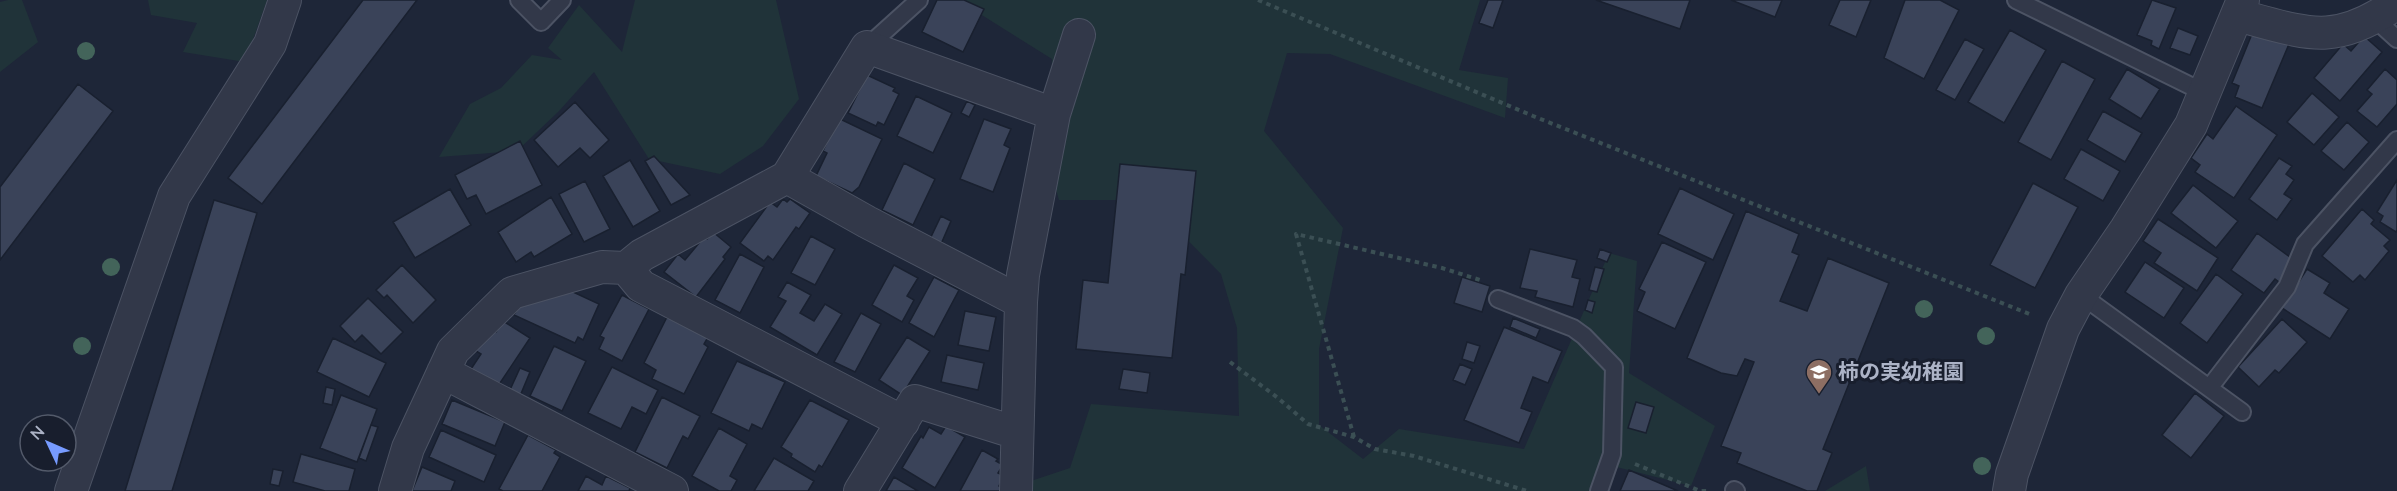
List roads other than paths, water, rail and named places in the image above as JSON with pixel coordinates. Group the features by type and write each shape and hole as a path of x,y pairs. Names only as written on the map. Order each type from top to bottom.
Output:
{"street":[{"path":"71,491 174,196 270,44 285,0"},
{"path":"2009,491 2012,474 2063,329 2081,295 2191,125 2240,8 2306,33 2340,32 2390,20"},
{"path":"1016,491 1020,302 1023,275 1054,114 1079,35"},
{"path":"395,491 408,448 453,351 512,293 602,267 626,268 642,255 787,177 867,47 1054,114"},
{"path":"787,177 867,222 1020,302"},
{"path":"626,268 641,286 903,422"},
{"path":"443,372 672,491"},
{"path":"860,491 915,401 1017,433"}],"lane":[{"path":"519,0 541,22 562,0"},
{"path":"867,47 919,0"},
{"path":"2016,0 2205,93"},
{"path":"2210,387 2287,287 2305,244 2397,140"},
{"path":"2081,295 2242,412"},
{"path":"1498,299 1573,328 1614,367 1612,454 1599,491"}],"place":[{"name":"柿の実幼稚園","path":"1819,395"}]}
